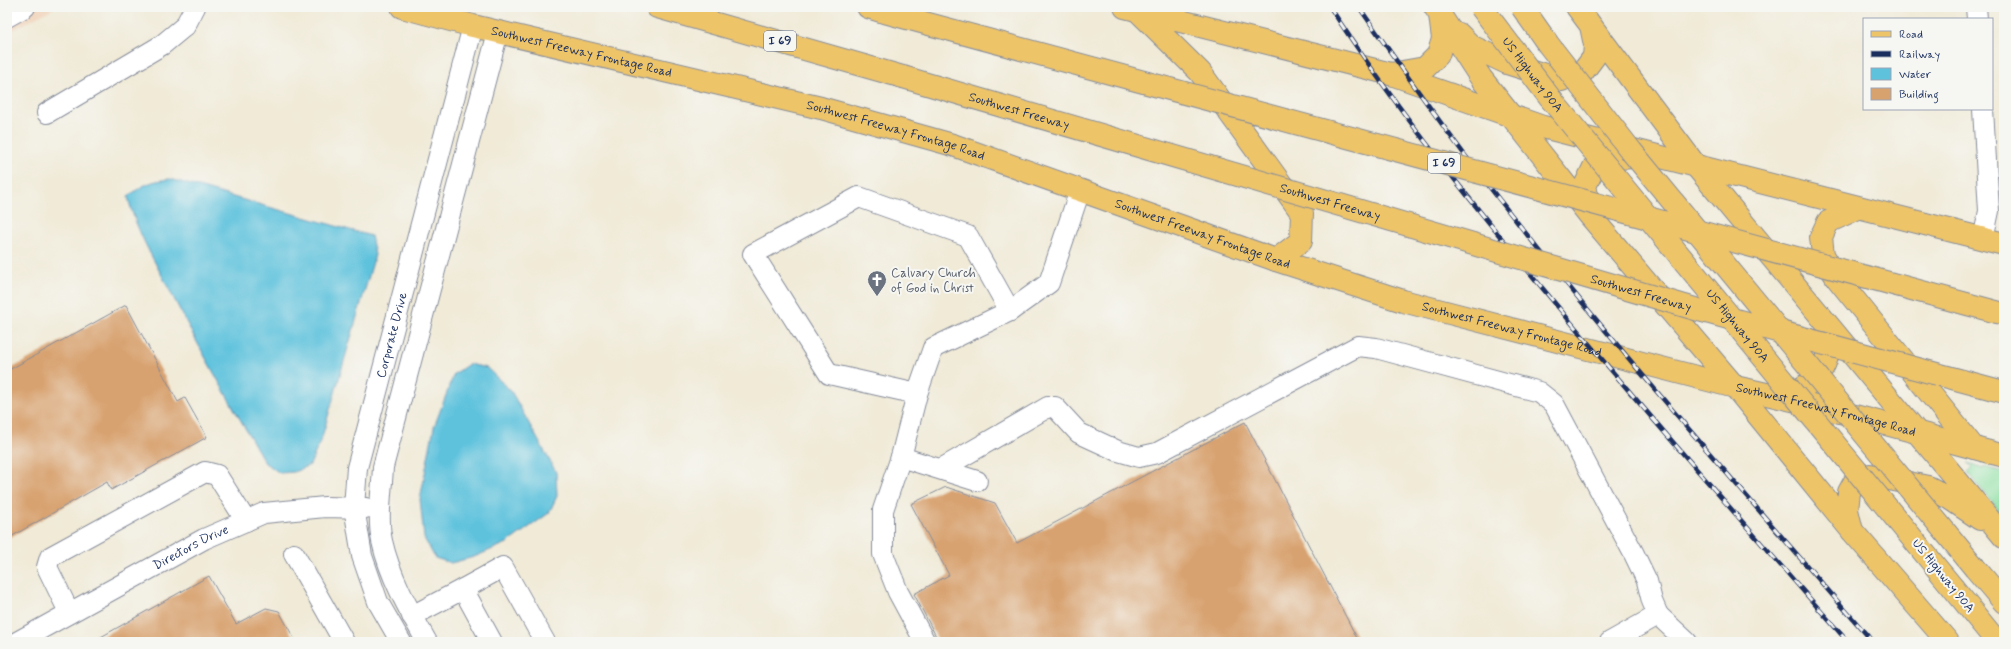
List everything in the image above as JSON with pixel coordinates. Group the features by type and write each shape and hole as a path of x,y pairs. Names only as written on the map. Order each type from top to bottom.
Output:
{"main road":[{"name":"Southwest Freeway Frontage Road","path":"402,7 473,26 828,110 953,145 1276,260 1403,301 1735,386 1915,430 2004,456"},
{"name":"Southwest Freeway","path":"657,7 903,77 1702,311 2004,392"},
{"name":"I 69","path":"868,7 2004,314"},
{"name":"US Highway 90A","path":"1481,7 1550,98 1997,642"},
{"path":"1522,7 1548,44 1632,152 2004,602"},
{"path":"1577,7 1696,166 2002,534"},
{"path":"1131,9 1392,74 1543,127 1994,242"},
{"path":"1131,9 1200,72 1302,213 1301,241 1276,260"},
{"path":"1437,11 1471,46 1507,63 1561,80 1582,73 1594,58 1595,44 1590,24"},
{"path":"1392,74 1425,68 1438,55 1443,39 1437,11"},
{"path":"1437,11 1481,78 1591,217 1735,386 1853,532 1948,642"},
{"path":"1591,217 1585,186 1594,167 1617,158 1655,156"},
{"path":"1858,208 1828,222 1821,237 1823,255 1837,278 1974,448"},
{"path":"1786,398 1812,382 1827,360 1831,329"},
{"path":"1853,532 1847,510 1849,492 1855,481 1870,476 1928,488 1949,498 2002,534"}],"street":[{"path":"47,113 162,45 185,26 195,7"},
{"path":"1976,7 1977,18"},
{"name":"Corporate Drive","path":"392,639 362,556 354,507 357,468 473,26"},
{"name":"Corporate Drive","path":"427,642 412,616 393,577 382,540 380,508 383,467 498,32"},
{"path":"1982,110 1989,211 1994,242"},
{"path":"925,642 898,592 883,554 883,510 901,457 917,394 933,348 1010,311 1049,283 1080,190"},
{"path":"917,394 829,374 753,254 859,197 968,236 1010,311"},
{"path":"941,470 1048,407 1055,407 1079,433 1118,451 1139,457 1157,453 1358,346 1376,348 1539,392 1554,404 1637,560 1647,581 1652,601 1658,615 1687,642"},
{"path":"901,457 978,481"},
{"path":"69,612 47,567 50,557 205,472 217,476 246,521"},
{"name":"Directors Drive","path":"17,642 204,539 264,513 325,507 380,508"},
{"path":"294,554 344,642"},
{"path":"412,616 503,567 545,642"},
{"path":"463,589 492,642"},
{"path":"1610,642 1658,615"}],"shaded area":[{"path":"7,7 56,7 7,33"}],"green space":[{"path":"1968,463 1983,469 1984,467 2004,472 2004,517 1968,473 1973,468"}],"water":[{"path":"170,179 371,236 375,255 322,437 310,465 294,472 280,473 265,463 180,311 146,244 135,221 128,197 138,189 148,184"},
{"path":"469,364 487,368 511,391 556,472 557,496 549,513 507,543 474,557 451,563 435,558 424,538 420,499 434,427 454,374"}],"building":[{"path":"126,305 178,402 185,398 207,437 111,490 107,482 7,539 7,371"},
{"path":"1245,422 1359,642 939,642 914,594 949,575 911,504 946,487 995,503 1017,543"},
{"path":"209,576 236,624 266,608 279,611 296,642 92,642"}],"railway":[{"path":"1330,7 1352,41 1399,107 1499,235 1645,409 1848,642"},
{"path":"1359,7 1464,154 1563,279 1665,401 1873,642"}],"place":[{"name":"Calvary Church of God in Christ","path":"877,297"}]}
